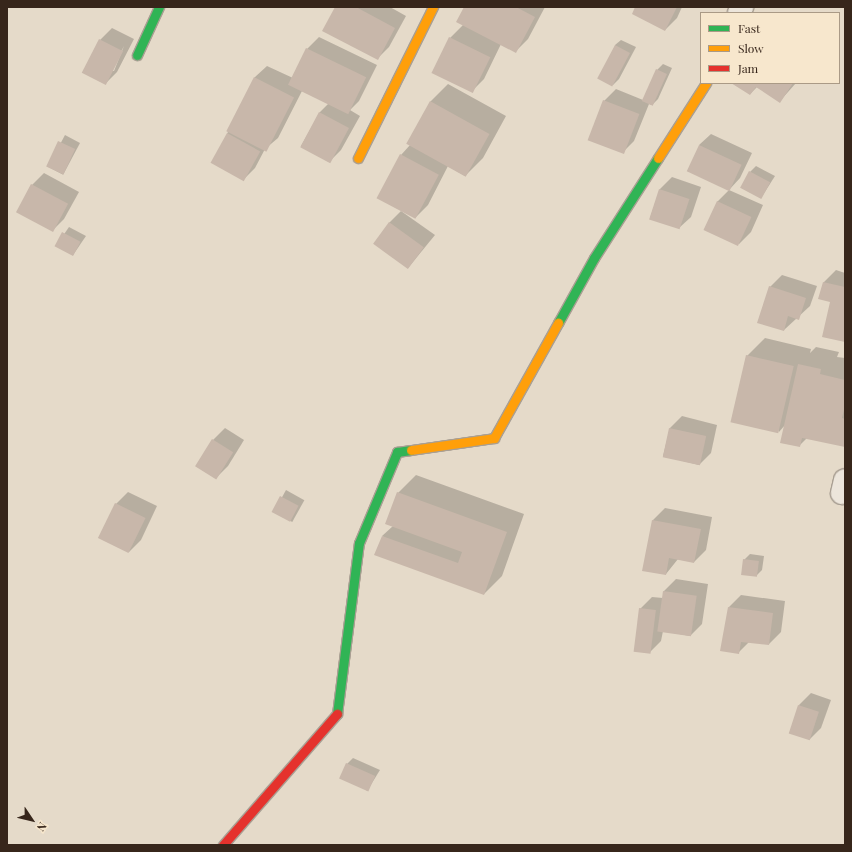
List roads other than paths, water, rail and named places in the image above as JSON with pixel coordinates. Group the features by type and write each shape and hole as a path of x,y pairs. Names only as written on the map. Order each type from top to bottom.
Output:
{"street":[{"path":"137,55 159,7"},
{"path":"358,158 433,7"},
{"path":"223,845 337,714 359,543 397,452 494,438 594,258 705,84"}]}
